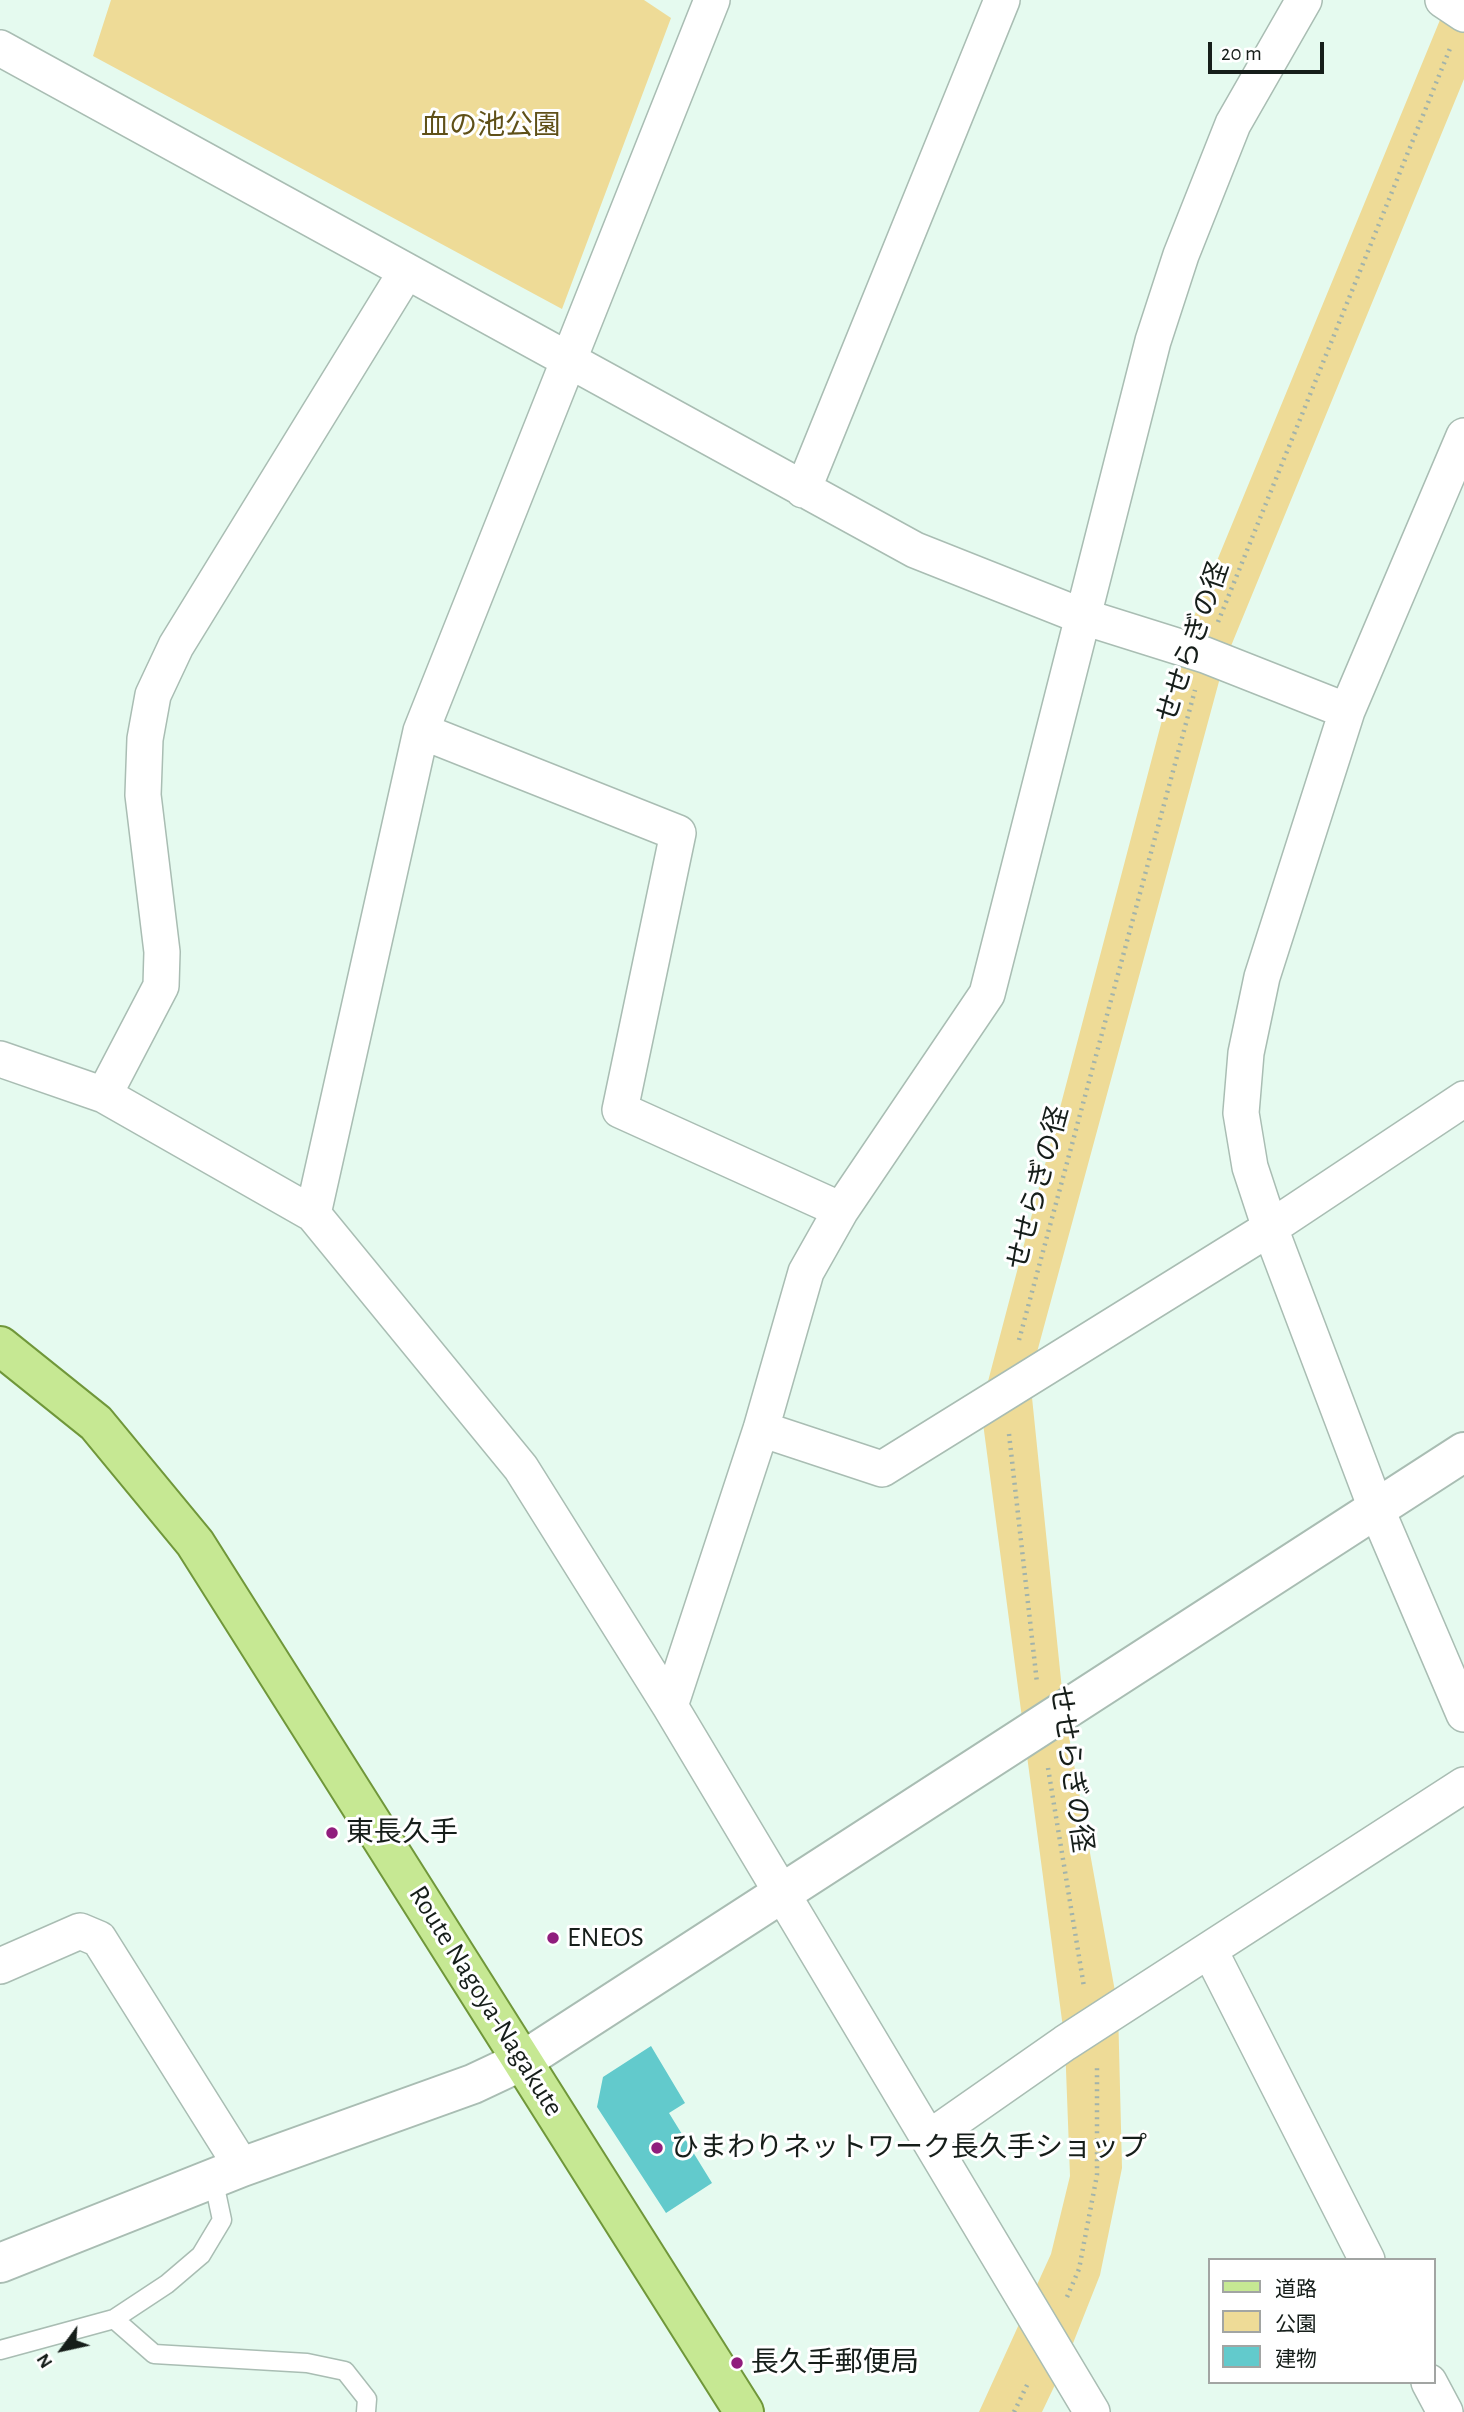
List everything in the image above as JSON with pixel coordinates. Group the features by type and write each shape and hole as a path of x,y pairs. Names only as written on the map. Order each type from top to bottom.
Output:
{"main road":[{"name":"Route Nagoya-Nagakute","path":"0,1346 96,1423 195,1543 744,2412"}],"street":[{"path":"803,490 1002,0"},
{"path":"670,1706 761,1429 806,1272 841,1210 986,994 1153,341 1181,256 1233,124 1304,0"},
{"path":"1443,0 1459,27"},
{"path":"313,1214 421,731 568,358 702,4"},
{"path":"0,48 915,550 1084,617 1205,655 1347,711"},
{"path":"104,1095 161,986 162,952 143,795 145,739 153,695 176,646 406,272"},
{"path":"1464,436 1347,711 1262,977 1246,1053 1241,1113 1250,1167 1270,1228 1376,1508 1464,1714"},
{"path":"421,731 678,833 620,1110 841,1210"},
{"path":"0,1059 104,1095 313,1214 521,1468 670,1706 1092,2412"},
{"path":"761,1429 882,1469 1270,1228 1464,1099"},
{"path":"0,2263 228,2172 473,2084 524,2060 1464,1452"},
{"path":"929,2138 1090,2026 1464,1785"},
{"path":"0,1966 80,1931 99,1938 228,2172"},
{"path":"1210,1951 1366,2258"},
{"path":"1430,2384 1445,2412"}],"lane":[{"path":"0,2350 114,2319 167,2284 201,2255 222,2220 228,2172"},
{"path":"114,2319 154,2354 252,2358 307,2363 345,2371 367,2399 366,2412"}],"path":[{"name":"せせらぎの径","path":"1014,2412 1079,2269 1097,2175 1099,2073 1042,1725 1005,1394 1205,655 1459,27"}],"green space":[{"name":"血の池公園","path":"111,0 644,0 671,18 562,309 93,56"},
{"path":"1464,0 1464,79 1224,663 1030,1378 1064,1709 1118,2008 1122,2168 1100,2275 1064,2366 1042,2412 979,2412 1051,2254 1070,2176 1065,2043 981,1408 1181,648 1447,3"}],"building":[{"name":"ひまわりネットワーク長久手ショップ","path":"651,2046 685,2103 669,2113 712,2183 666,2213 597,2107 603,2077"}],"place":[{"name":"東長久手","path":"332,1833"},
{"name":"ENEOS","path":"553,1938"},
{"name":"ひまわりネットワーク長久手ショップ","path":"657,2148"},
{"name":"長久手郵便局","path":"737,2363"}]}
